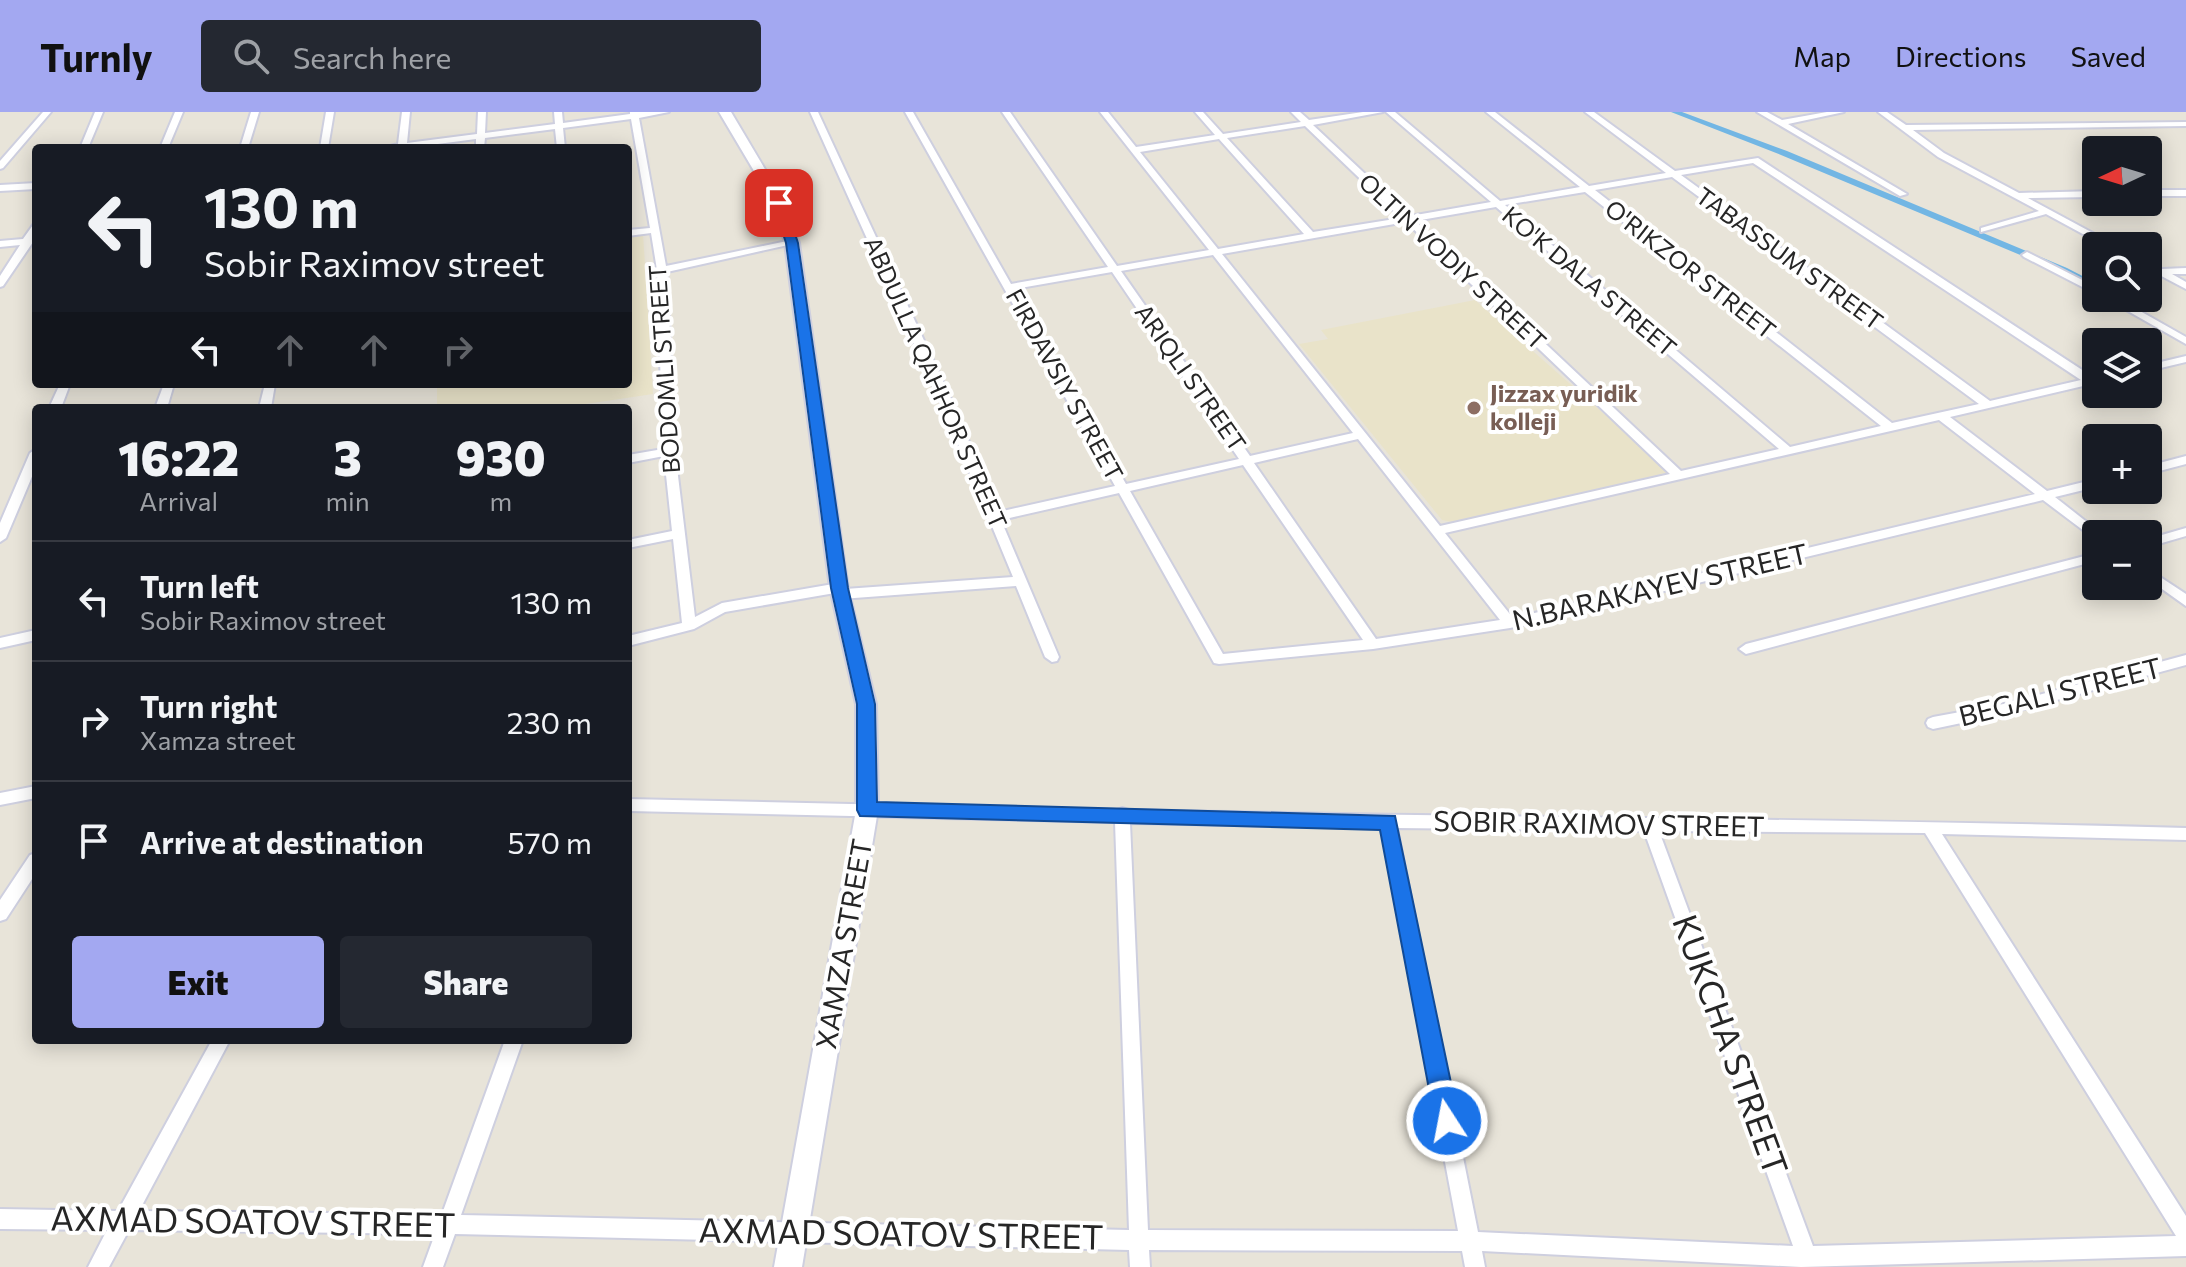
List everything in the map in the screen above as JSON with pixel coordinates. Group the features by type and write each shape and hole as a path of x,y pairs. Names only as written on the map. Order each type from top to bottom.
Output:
{"main road":[{"name":"XAMZA STREET","path":"725,112 779,203 792,243 840,591 866,704 867,810 788,1267"}],"street":[{"path":"0,166 47,112"},
{"path":"86,144 99,112"},
{"path":"166,144 179,112"},
{"path":"245,144 255,112"},
{"path":"325,144 330,112"},
{"path":"402,144 406,112"},
{"path":"480,144 482,112"},
{"path":"558,112 561,144"},
{"path":"424,144 665,112"},
{"name":"ABDULLA QAHHOR STREET","path":"814,112 947,403 1052,657"},
{"name":"FIRDAVSIY STREET","path":"909,112 1219,659"},
{"name":"ARIQLI STREET","path":"1006,112 1373,644"},
{"path":"1104,112 1510,623"},
{"path":"1199,112 1310,235"},
{"name":"OLTIN VODIY STREET","path":"1295,112 1680,477"},
{"path":"1134,150 1379,112"},
{"name":"KO'K DALA STREET","path":"1390,112 1788,451"},
{"name":"O'RIKZOR STREET","path":"1490,112 1890,427"},
{"name":"TABASSUM STREET","path":"1589,112 1988,405"},
{"path":"1761,112 1903,194"},
{"path":"1781,123 1840,112"},
{"path":"1882,112 1941,155 2086,232"},
{"path":"2126,112 2144,125"},
{"name":"BODOMLI STREET","path":"634,114 662,270 669,451 689,626"},
{"path":"1904,128 2186,124"},
{"path":"1009,287 1755,160 2082,374"},
{"path":"0,188 32,186"},
{"path":"2162,193 2186,193"},
{"path":"2016,195 2082,194"},
{"path":"1984,230 2047,211"},
{"path":"632,233 653,230"},
{"path":"0,284 32,234"},
{"path":"0,244 28,242"},
{"path":"662,270 792,243"},
{"path":"2027,255 2082,284"},
{"path":"2162,272 2186,271"},
{"path":"2162,273 2186,286"},
{"path":"2135,312 2186,341"},
{"path":"2162,365 2186,359"},
{"path":"1437,531 2082,384"},
{"path":"1941,416 2082,523"},
{"path":"995,517 1362,435"},
{"path":"632,458 669,451"},
{"path":"2162,466 2186,460"},
{"path":"0,538 32,462"},
{"name":"N.BARAKAYEV STREET","path":"1219,659 1373,644 1510,623 2082,487"},
{"path":"2162,539 2186,532"},
{"path":"632,543 678,534"},
{"path":"1746,649 2082,561"},
{"path":"632,640 689,626 722,608 840,591 1021,581"},
{"path":"2162,583 2186,601"},
{"path":"0,643 32,636"},
{"name":"BEGALI STREET","path":"1933,723 2009,708 2186,660"},
{"path":"0,799 32,793"},
{"name":"SOBIR RAXIMOV STREET","path":"632,805 1388,822 1929,827 2186,834"},
{"path":"1122,814 1140,1267"},
{"path":"1388,822 1475,1267"},
{"name":"KUKCHA STREET","path":"1649,824 1809,1262"},
{"path":"1929,827 2186,1234"},
{"path":"0,914 32,866"},
{"path":"98,1267 219,1044"},
{"path":"433,1267 513,1044"},
{"name":"AXMAD SOATOV STREET","path":"0,1219 448,1224 1139,1240 1470,1241 1809,1262 2186,1246"}],"shaded area":[{"path":"643,233 653,394 586,404 437,404 437,388 632,388 632,234"},
{"name":"Jizzax yuridik kolleji","path":"1475,300 1670,472 1452,522 1442,520 1299,344 1328,339 1321,330"}],"waterway":[{"path":"1675,112 1784,153 2082,280"}],"place":[{"name":"Jizzax yuridik kolleji","path":"1474,408"}],"route":[{"path":"779,203 792,243 839,588 866,704 867,810 1388,822 1447,1121"}]}
